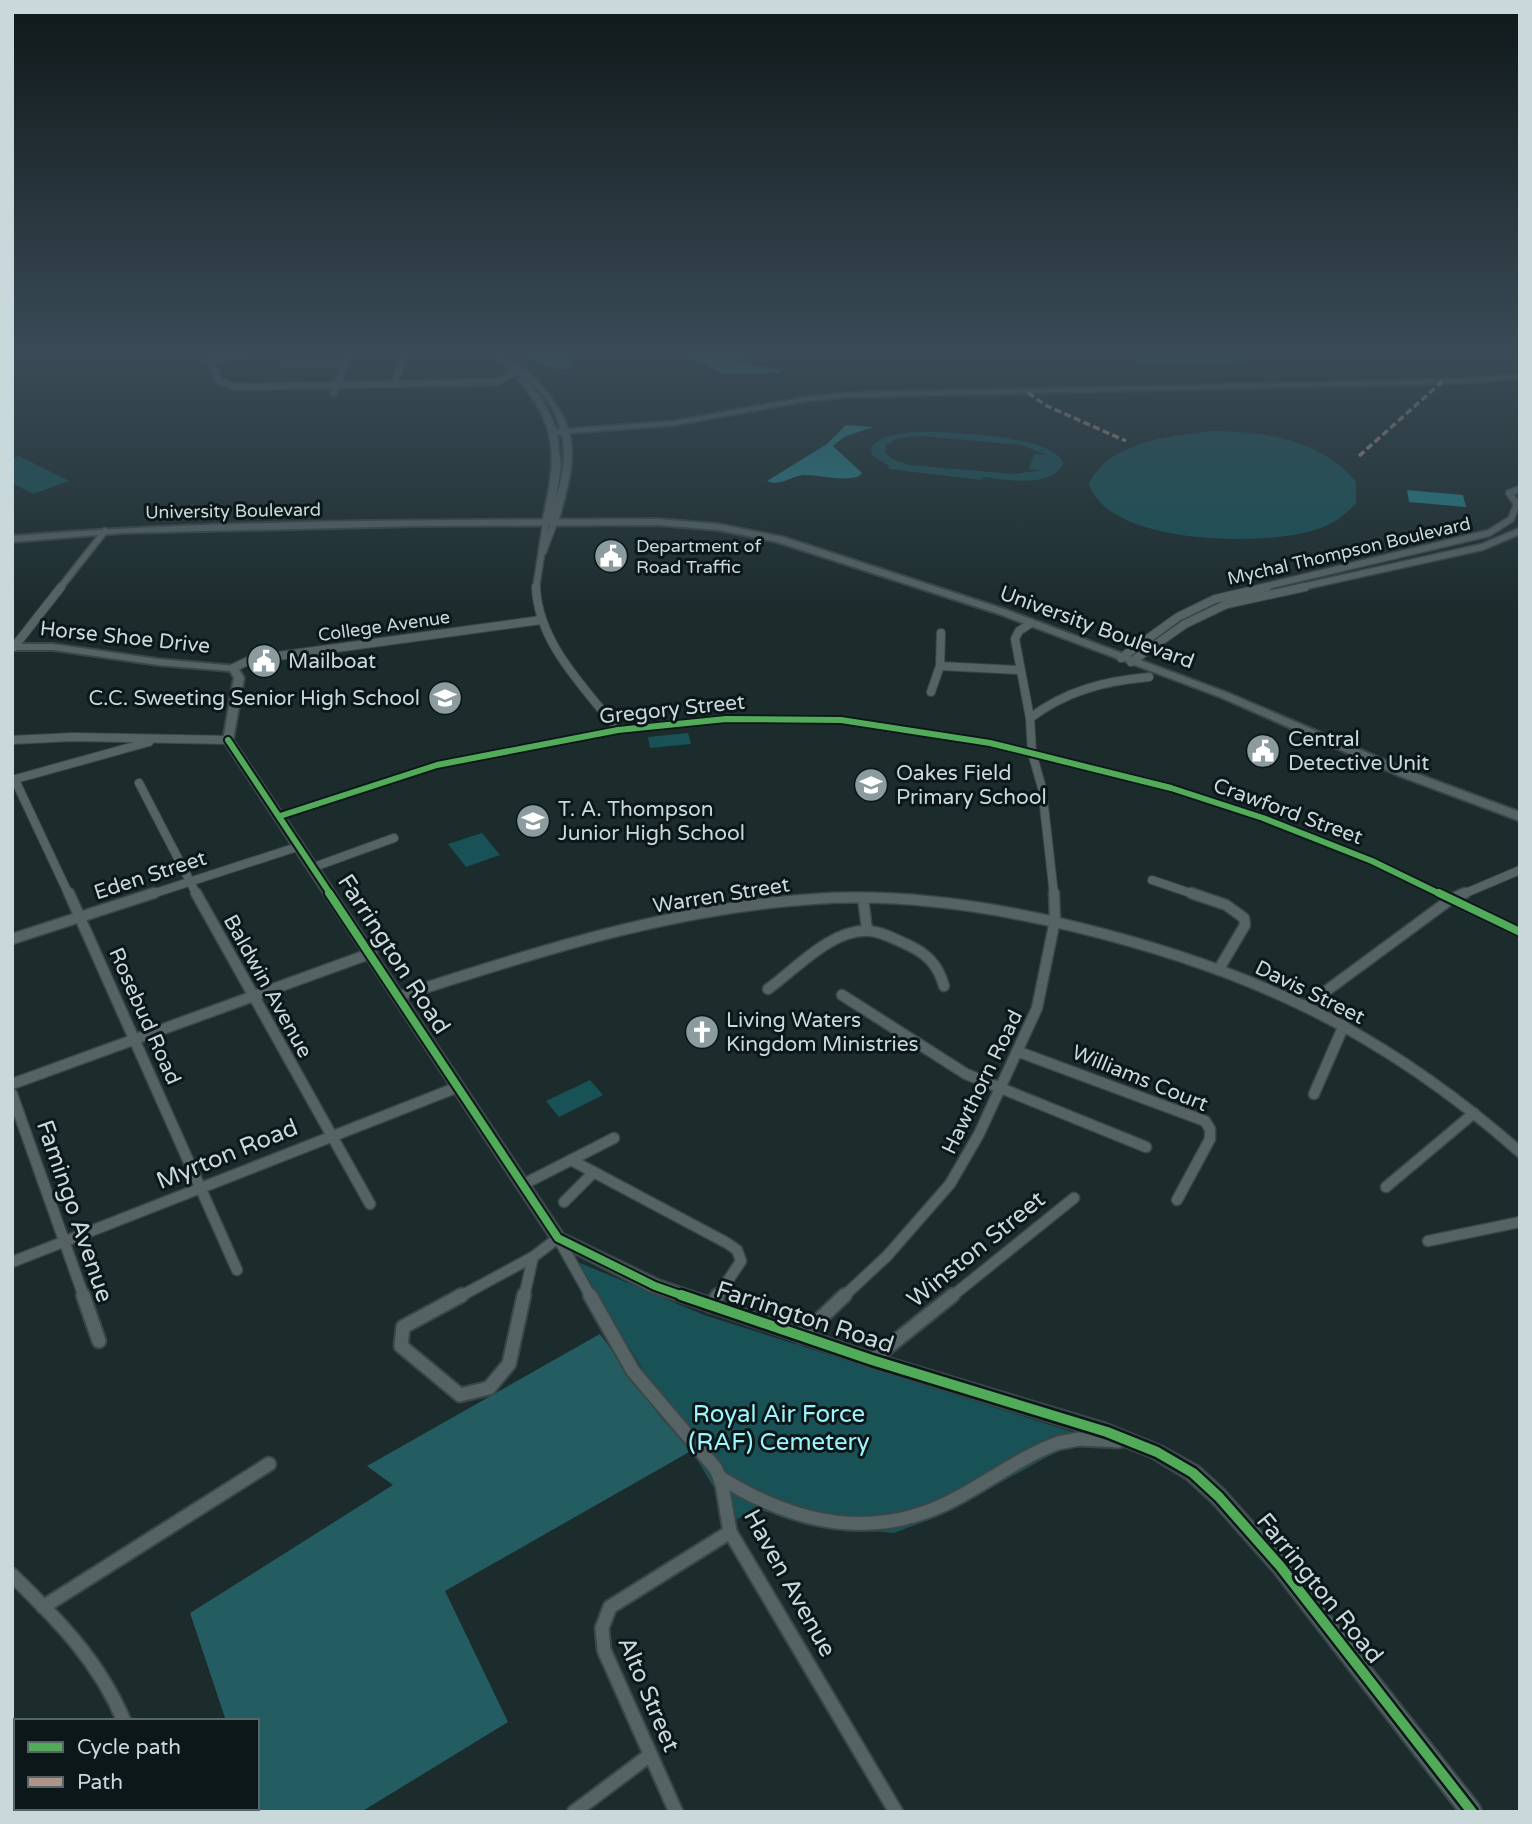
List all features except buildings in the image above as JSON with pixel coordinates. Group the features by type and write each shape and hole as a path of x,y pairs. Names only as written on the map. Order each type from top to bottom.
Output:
{"main road":[{"path":"550,521 558,460 554,439"},
{"path":"550,521 568,460 566,439"},
{"name":"University Boulevard","path":"12,538 105,531 550,521 705,525 779,540 883,571 1031,623 1224,695 1406,774 1520,817"},
{"path":"228,740 239,678 233,668"},
{"name":"Farrington Road","path":"228,740 372,953 558,1238 656,1286 801,1337 1136,1443 1192,1473 1247,1527 1472,1812"}],"street":[{"name":"Mychal Thompson Boulevard","path":"1126,660 1178,617 1216,599 1489,533 1503,526 1514,515 1517,504 1508,493 1520,489"},
{"path":"550,521 537,570 541,620 565,659 618,730"},
{"path":"13,647 105,531"},
{"name":"Mychal Thompson Boulevard","path":"1126,660 1185,624 1227,604 1482,547 1520,531"},
{"name":"College Avenue","path":"233,668 248,661 278,656 541,620"},
{"name":"Hawthorn Road","path":"801,1337 887,1256 950,1184 1002,1087 1037,1008 1055,920 1052,862 1042,788 1032,753 1030,718 1015,639 1019,631 1031,623"},
{"path":"931,692 940,666 941,633"},
{"name":"Horse Shoe Drive","path":"13,647 53,647 153,662 233,668"},
{"path":"940,666 1020,670"},
{"path":"1030,718 1052,701 1104,681 1149,677"},
{"name":"Gregory Street","path":"280,816 437,765 618,730 726,719 841,720 990,743 1032,753"},
{"path":"12,740 62,737 228,740"},
{"path":"14,780 160,739"},
{"name":"Crawford Street","path":"1032,753 1171,788 1263,818 1372,861 1520,932"},
{"name":"Rosebud Road","path":"14,780 80,917 237,1270"},
{"name":"Baldwin Avenue","path":"139,783 189,881 370,1204"},
{"path":"314,867 394,838"},
{"name":"Eden Street","path":"12,939 300,846"},
{"path":"1307,1005 1451,899 1520,870"},
{"path":"1152,880 1226,905 1244,918 1245,925 1219,969"},
{"path":"863,898 867,930"},
{"name":"Warren Street","path":"400,996 523,956 669,919 771,904 863,898 957,905 1055,920"},
{"name":"Davis Street","path":"1055,920 1219,969 1307,1005 1413,1068 1474,1113 1520,1152"},
{"path":"768,989 824,947 843,937 867,930 910,945 928,956 938,966 944,986"},
{"path":"12,1084 372,953"},
{"path":"842,995 966,1074 1146,1147"},
{"path":"1314,1094 1344,1025"},
{"name":"Williams Court","path":"1019,1052 1205,1121 1210,1129 1210,1139 1177,1200"},
{"name":"Myrton Road","path":"12,1262 458,1087"},
{"name":"Famingo Avenue","path":"12,1094 99,1342"},
{"path":"1386,1187 1474,1113"},
{"path":"522,1185 614,1138"},
{"path":"571,1160 737,1250 741,1261 711,1306"},
{"path":"564,1202 594,1172"},
{"name":"Winston Street","path":"872,1360 1074,1198"},
{"path":"1428,1241 1520,1222"},
{"path":"533,1257 509,1364 489,1388 460,1395 401,1346 402,1327 533,1257 558,1238"},
{"name":"Haven Avenue","path":"558,1238 633,1371 709,1457 721,1478 724,1513 730,1532 896,1812"},
{"path":"721,1478 760,1500 814,1517 855,1526 890,1526 939,1509 1051,1445 1080,1438 1136,1443"},
{"path":"43,1607 269,1464"},
{"name":"Alto Street","path":"676,1812 604,1650 600,1637 602,1621 610,1607 730,1532"},
{"path":"12,1576 98,1665 115,1695 123,1719"},
{"path":"574,1812 650,1755"}],"green space":[{"path":"881,439 897,439 886,445 885,452 892,459 909,465 1014,474 1042,470 1029,469 1034,454 1047,455 1021,445 956,439 1012,439 1042,447 1057,455 1063,465 1048,477 1037,480 984,477 982,480 888,469 889,466 872,455 871,446"},
{"path":"1160,439 1291,441 1327,456 1342,468 1356,482 1356,503 1347,513 1324,526 1288,536 1223,539 1154,529 1124,519 1101,503 1089,483 1111,458 1143,443"},
{"path":"19,456 69,481 33,494 12,483 12,458"},
{"path":"688,733 691,744 650,748 648,737"},
{"path":"482,833 500,855 466,867 448,844"},
{"path":"590,1080 603,1095 559,1117 546,1101"},
{"name":"Royal Air Force (RAF) Cemetery","path":"578,1262 704,1315 1085,1436 944,1514 894,1533 837,1528 754,1509 734,1521"}],"shaded area":[{"path":"832,439 841,439 833,446 862,473 852,478 804,475 777,483 767,481"},
{"path":"1407,490 1463,495 1466,507 1409,502"},
{"path":"600,1334 658,1414 691,1451 445,1591 508,1722 361,1812 256,1812 259,1810 259,1719 225,1719 190,1613 393,1485 367,1466"}],"marked path":[{"path":"1122,439 1126,441"},
{"path":"1359,456 1378,439"}],"cycle path":[{"path":"280,816 437,765 618,730 726,719 841,720 990,743 1171,788 1263,818 1372,861 1520,932"},
{"path":"228,740 558,1238 655,1286 872,1360 1107,1432 1157,1452 1193,1473 1219,1497 1280,1566 1472,1812"}],"place":[{"name":"Department of Road Traffic","path":"611,556"},
{"name":"Mailboat","path":"264,661"},
{"name":"C.C. Sweeting Senior High School","path":"445,698"},
{"name":"Central Detective Unit","path":"1263,751"},
{"name":"Oakes Field Primary School","path":"871,785"},
{"name":"T. A. Thompson Junior High School","path":"533,821"},
{"name":"Living Waters Kingdom Ministries","path":"702,1032"}]}
